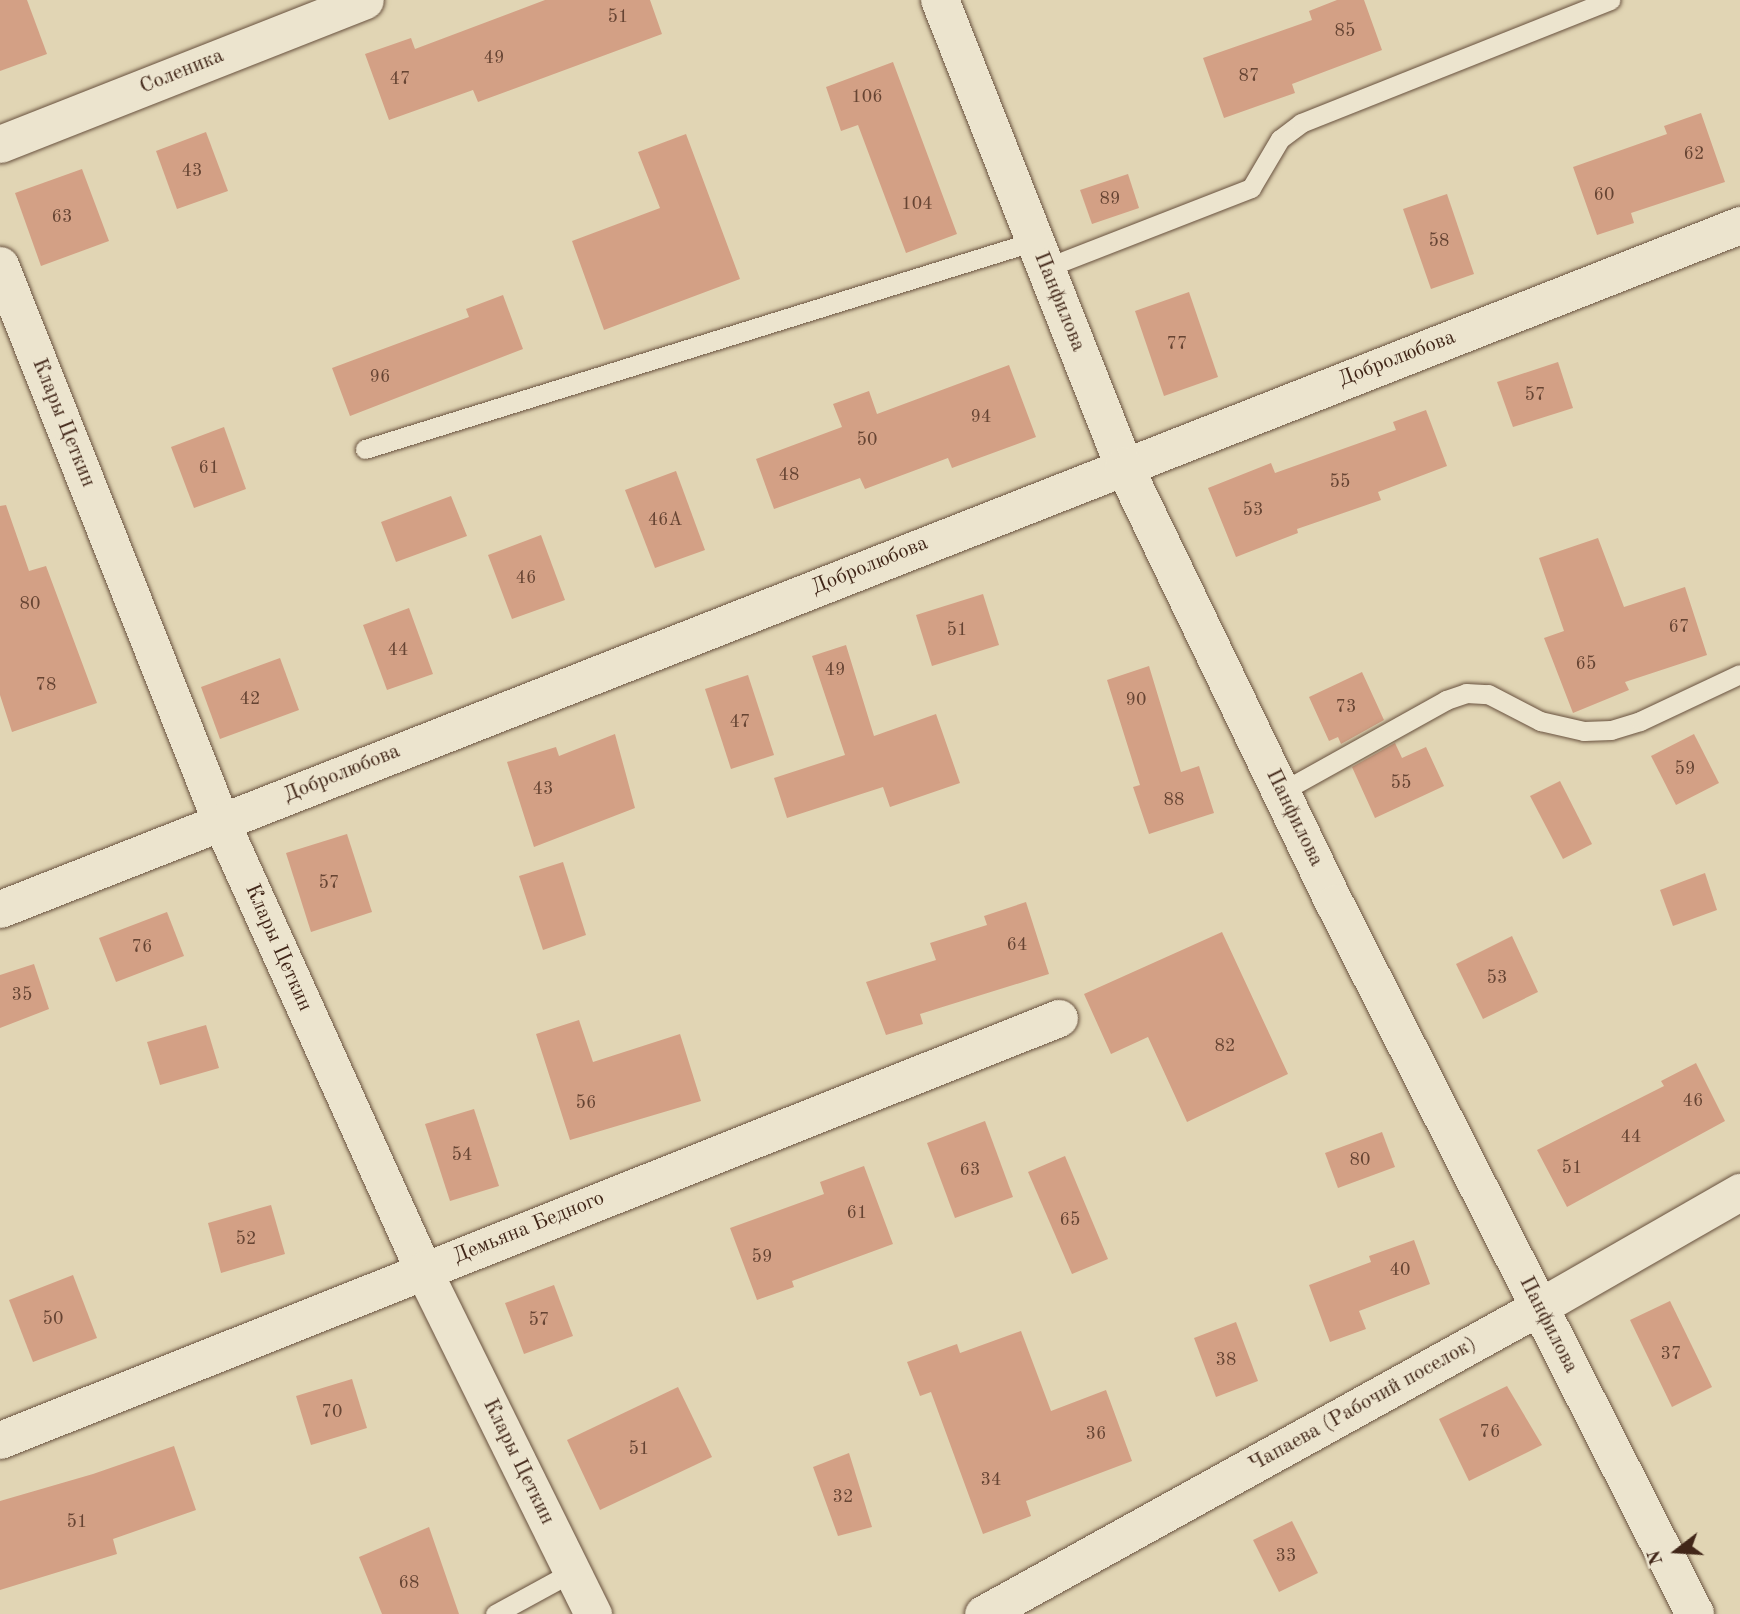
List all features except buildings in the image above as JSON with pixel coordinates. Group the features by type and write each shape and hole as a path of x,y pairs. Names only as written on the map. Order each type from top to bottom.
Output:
{"street":[{"name":"Соленика","path":"0,144 365,0"},
{"name":"Панфилова","path":"940,0 1124,466 1281,792 1695,1614"},
{"name":"Добролюбова","path":"0,909 1740,225"},
{"name":"Клары Цеткин","path":"0,265 221,822 423,1270 593,1614"},
{"name":"Демьяна Бедного","path":"0,1440 1059,1018"},
{"name":"Чапаева (Рабочий поселок)","path":"983,1614 1539,1307 1740,1192"}],"lane":[{"path":"365,449 1040,254 1251,188 1280,139 1301,123 1610,0"},
{"path":"1281,792 1446,700 1466,693 1488,694 1540,721 1584,731 1611,730 1640,721 1740,674"},
{"path":"495,1614 572,1572"}]}
